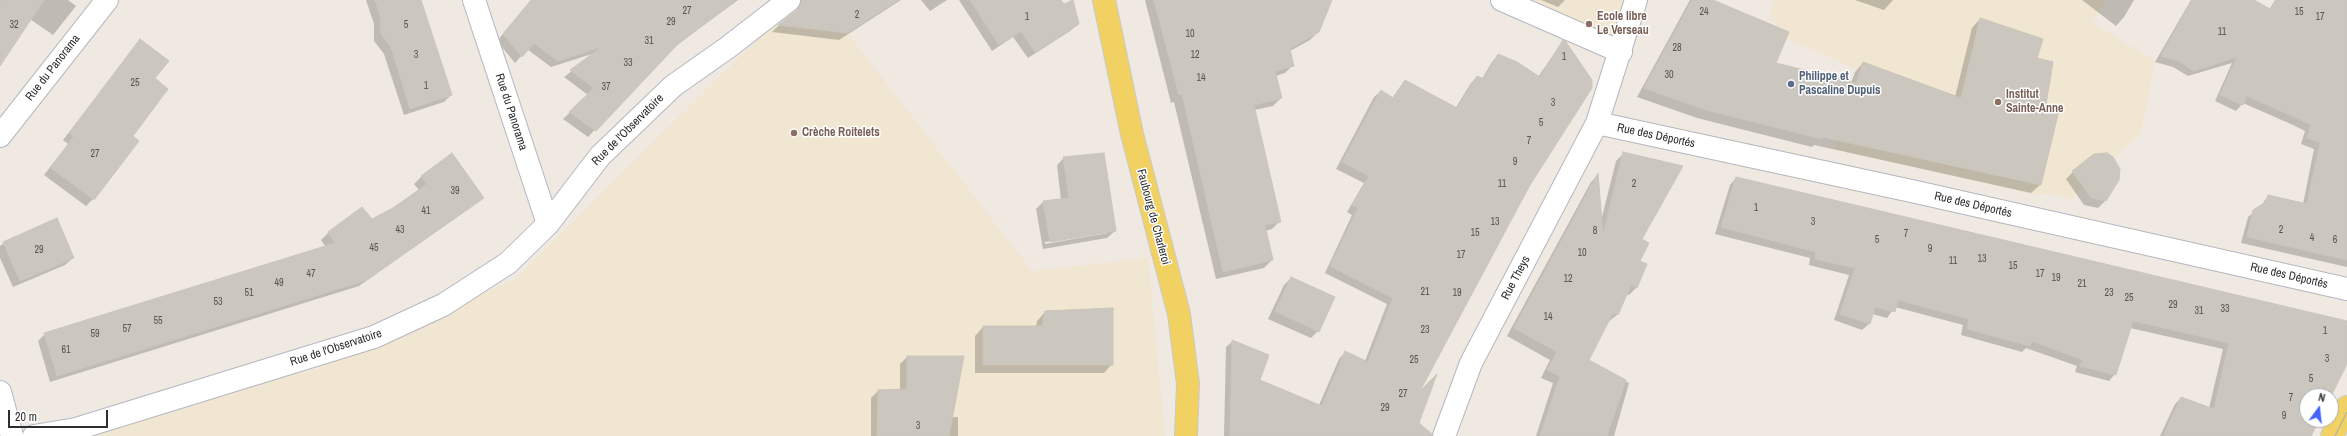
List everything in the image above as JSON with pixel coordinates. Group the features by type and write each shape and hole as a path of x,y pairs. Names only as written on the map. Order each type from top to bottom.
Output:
{"main road":[{"name":"Faubourg de Charleroi","path":"1104,0 1132,134 1179,314 1188,384 1186,436"},
{"path":"2332,436 2347,407"}],"street":[{"name":"Rue du Panorama","path":"0,136 107,0"},
{"name":"Rue du Panorama","path":"474,0 548,224"},
{"name":"Rue de l'Observatoire","path":"34,436 76,429 374,337 443,305 508,263 548,224 600,156 673,86 727,48 789,0"},
{"path":"1502,0 1621,52"},
{"name":"Rue Theys","path":"1444,436 1471,364 1597,124 1621,52 1636,0"},
{"name":"Rue des Déportés","path":"1597,124 1932,196 2347,289"},
{"path":"0,392 12,436"}],"shaded area":[{"name":"Ecole libre Le Verseau","path":"1508,0 1625,0 1612,47"},
{"name":"Institut Sainte-Anne","path":"1774,0 2107,0 2092,23 2155,61 2141,133 2071,199 2049,193 2036,195 1834,149 1860,71 1788,39 1770,15"},
{"name":"Crèche Roitelets","path":"828,8 1032,271 1148,258 1165,436 100,436 104,429 242,378 309,372 515,279 788,9"}],"building":[{"path":"0,0 44,0 0,66"},
{"path":"375,0 421,0 452,95 410,109 391,47 381,34 380,16"},
{"path":"531,0 736,0 677,45 596,131 569,112 594,88 570,70 603,46 558,61 534,43 522,57 503,34"},
{"path":"801,0 899,0 847,33 778,25 797,10"},
{"path":"970,0 1061,0 1064,4 1073,0 1079,24 1035,52 1021,31 999,45"},
{"path":"1154,0 1332,0 1319,32 1290,49 1294,66 1275,71 1282,98 1254,105 1281,222 1265,225 1273,260 1223,272 1182,94 1179,95"},
{"path":"1692,0 1713,0 1789,32 1776,63 1856,83 1863,62 1961,98 1980,18 2043,39 2037,58 2053,62 2046,104 2060,106 2041,185 1822,137 1822,139 1706,110 1644,88"},
{"path":"2192,0 2254,0 2270,9 2276,0 2347,0 2347,260 2247,237 2253,210 2266,202 2268,195 2307,204 2320,143 2307,138 2311,125 2299,119 2247,96 2243,105 2220,95 2237,57 2194,71 2179,61 2161,56"},
{"path":"140,39 169,61 155,78 168,89 133,136 139,141 94,200 51,168 74,136 69,133"},
{"path":"1563,40 1566,42 1592,80 1592,88 1530,185 1420,391 1437,374 1419,423 1432,434 1432,436 1230,436 1232,340 1269,355 1260,380 1322,406 1345,351 1368,362 1393,298 1330,266 1358,208 1352,205 1369,176 1342,162 1381,90 1393,98 1405,80 1457,108 1477,76 1484,79 1498,54 1517,62 1540,77"},
{"path":"1623,152 1683,166 1642,239 1649,243 1640,261 1647,264 1637,288 1631,285 1618,315 1613,313 1589,360 1626,380 1607,436 1540,436 1560,376 1547,370 1557,352 1514,328 1598,173 1603,235"},
{"path":"452,153 484,198 367,280 57,376 44,333 335,243 328,232 362,207 372,219 393,208 427,184 421,176"},
{"path":"1104,153 1116,231 1050,242 1043,201 1069,198 1063,157"},
{"path":"2107,153 2113,157 2120,169 2119,180 2106,201 2091,198 2072,171 2094,154"},
{"path":"1736,177 2347,321 2347,364 2335,388 2299,388 2299,428 2315,428 2311,436 2163,436 2181,397 2214,409 2229,343 2133,321 2116,375 2080,366 2083,360 2032,341 2030,346 1967,329 1969,319 1898,300 1895,312 1875,307 1870,324 1840,314 1855,268 1815,259 1816,252 1721,227"},
{"path":"57,218 74,258 20,281 3,242"},
{"path":"1291,277 1335,297 1319,332 1275,311"},
{"path":"1113,308 1113,365 983,365 983,326 1042,326 1045,311"},
{"path":"907,356 964,356 949,436 877,436 878,390 907,389"}],"tram line":[{"path":"2335,436 2347,412"}],"place":[{"name":"Ecole libre Le Verseau","path":"1589,24"},
{"name":"Philippe et Pascaline Dupuis","path":"1791,84"},
{"name":"Institut Sainte-Anne","path":"1998,102"},
{"name":"Crèche Roitelets","path":"794,133"}]}
